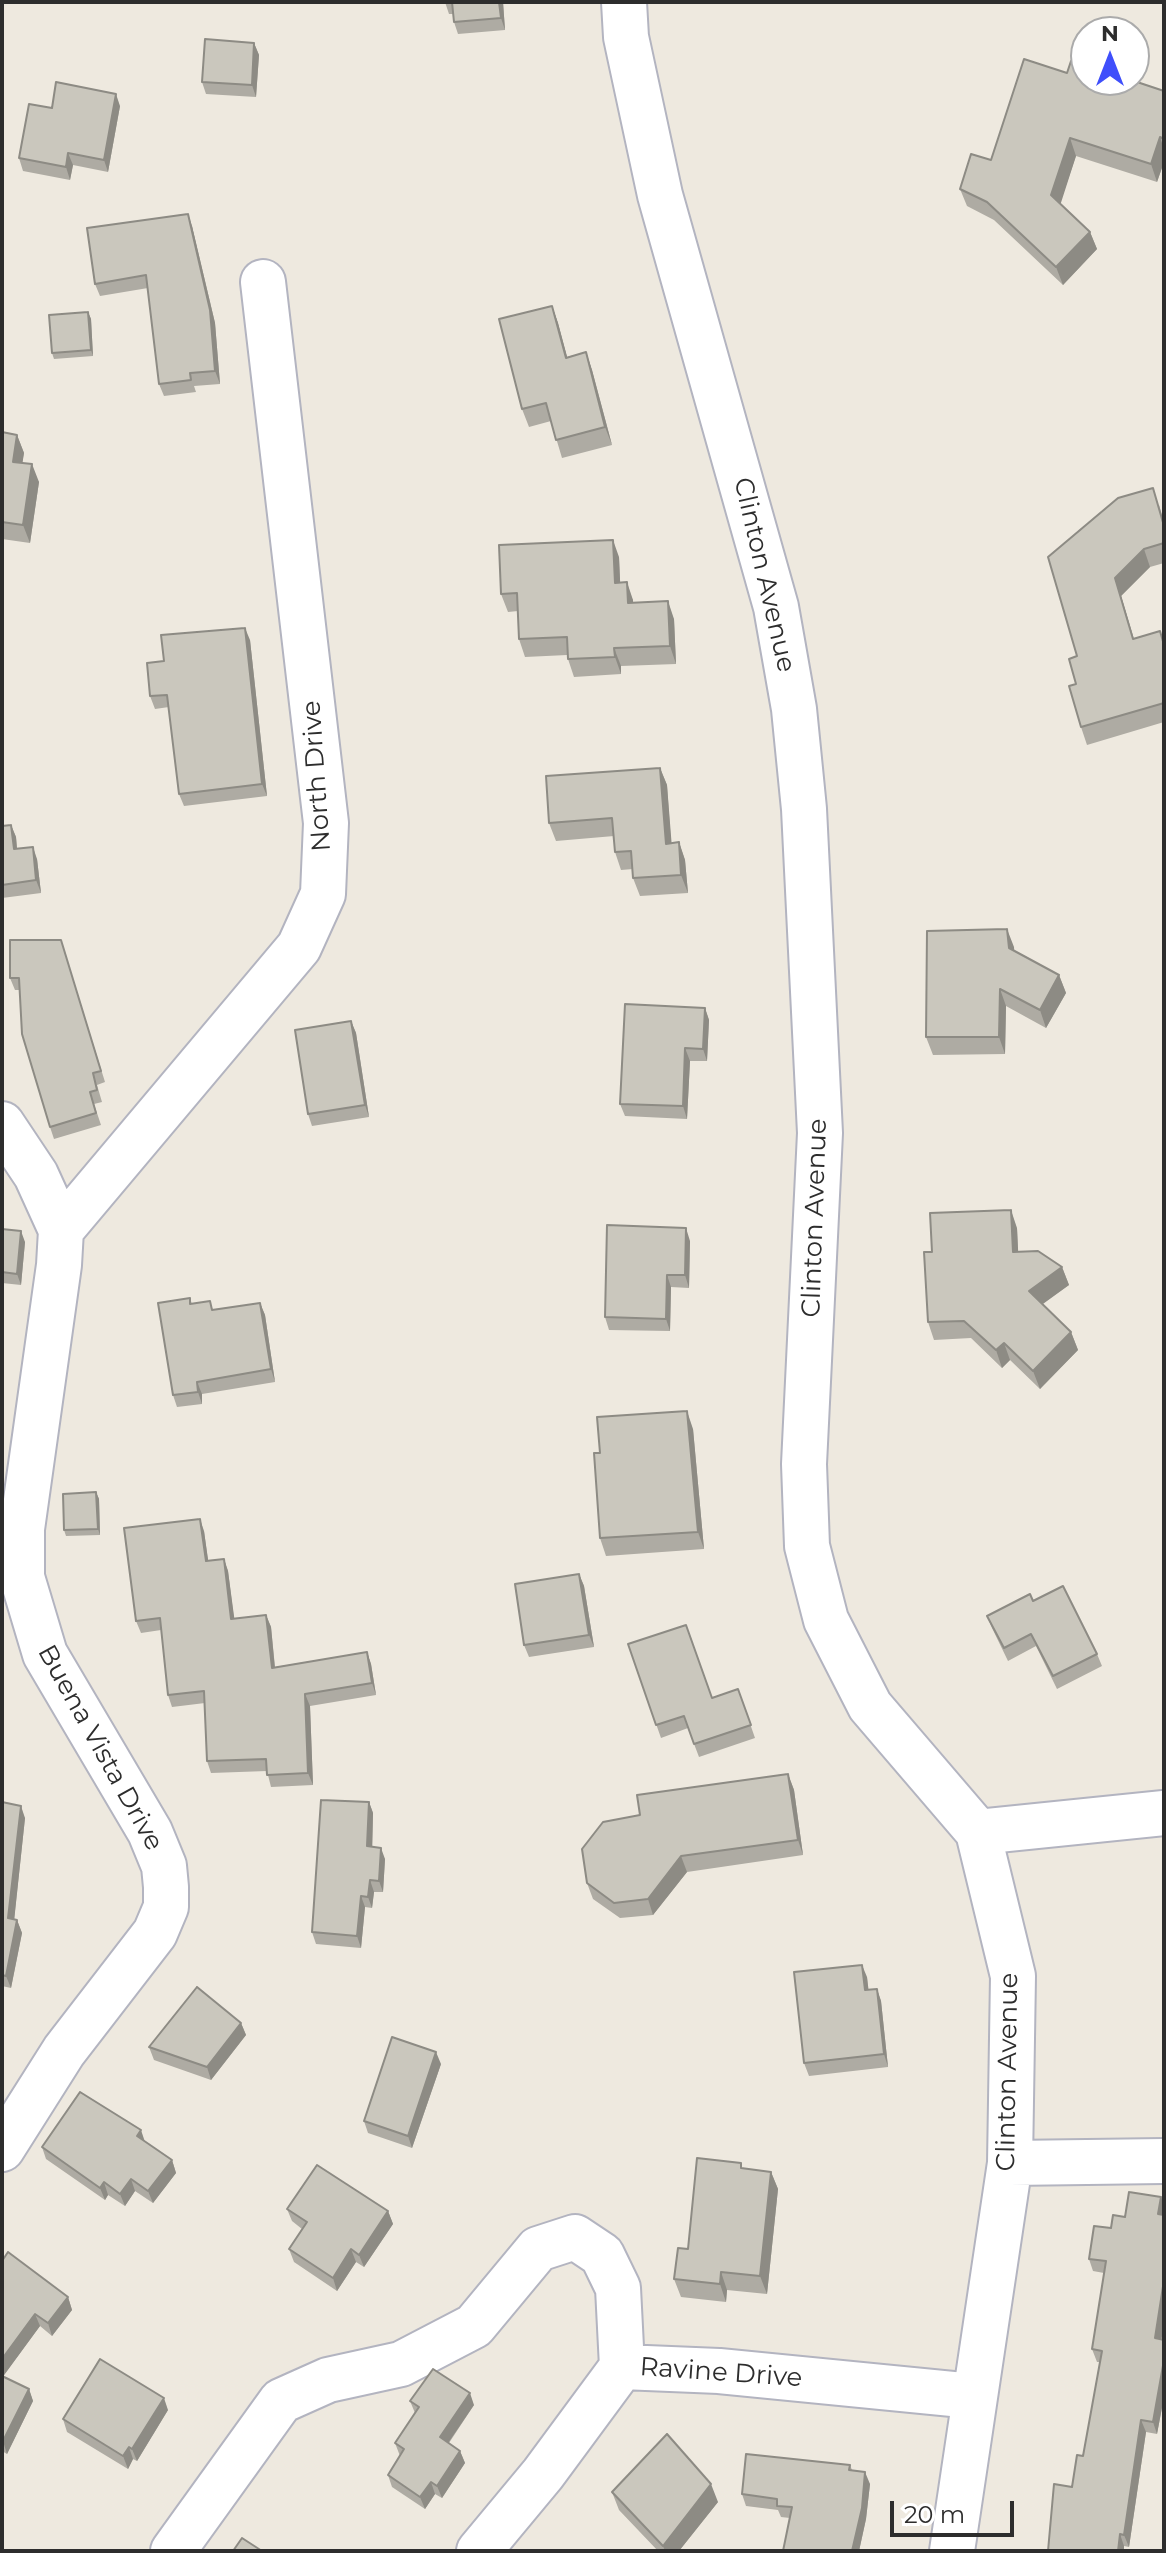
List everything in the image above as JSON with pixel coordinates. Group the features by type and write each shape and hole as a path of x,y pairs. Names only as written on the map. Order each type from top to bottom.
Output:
{"street":[{"name":"Clinton Avenue","path":"624,2 626,37 660,195 776,607 794,709 804,809 820,1133 804,1464 807,1546 826,1620 870,1706 978,1832 1013,1976 1010,2163 952,2551"},
{"name":"North Drive","path":"61,1230 299,947 323,894 326,823 263,282"},
{"name":"Buena Vista Drive","path":"2,1124 36,1175 61,1230 59,1265 22,1529 22,1577 45,1654 150,1832 164,1866 166,1907 155,1933 64,2051 2,2149"},
{"path":"978,1832 1164,1813"},
{"path":"1010,2163 1164,2161"},
{"name":"Ravine Drive","path":"173,2551 281,2401 328,2380 401,2364 474,2326 538,2249 575,2237 602,2255 618,2288 622,2367 719,2371 973,2396"},
{"path":"479,2551 543,2474 622,2367"}],"building":[{"path":"452,2 499,2 501,18 454,22"},
{"path":"205,39 254,43 252,85 202,82"},
{"path":"1024,59 1067,73 1070,64 1070,96 1150,96 1150,86 1164,91 1164,139 1160,137 1151,164 1070,138 1051,195 1090,232 1056,267 987,202 960,189 971,154 991,160"},
{"path":"56,82 116,94 104,160 68,153 66,167 19,158 29,104 52,108"},
{"path":"188,214 210,310 215,371 190,373 191,380 159,384 146,275 95,284 87,228"},
{"path":"552,306 566,358 586,352 605,427 556,440 546,403 522,409 499,319"},
{"path":"88,312 91,350 52,353 49,315"},
{"path":"2,432 17,435 13,462 32,464 23,525 2,522"},
{"path":"1153,488 1164,526 1164,543 1144,549 1115,578 1133,639 1160,631 1164,645 1164,703 1081,727 1069,686 1076,684 1069,659 1077,656 1048,557 1118,498"},
{"path":"613,540 615,583 627,582 628,603 668,601 670,646 614,648 615,657 568,659 567,637 519,639 517,593 501,594 499,545"},
{"path":"245,628 262,784 179,794 167,695 150,696 147,663 164,661 161,635"},
{"path":"660,768 666,844 679,842 681,875 633,878 631,851 615,852 612,818 549,823 546,776"},
{"path":"11,825 14,849 33,847 36,880 2,885 2,826"},
{"path":"1007,929 1009,948 1059,975 1040,1010 1000,989 999,1037 926,1037 927,931"},
{"path":"10,940 61,940 101,1071 93,1073 97,1090 90,1092 96,1113 50,1127 22,1034 19,978 10,978"},
{"path":"625,1004 705,1008 703,1049 685,1048 683,1106 620,1104"},
{"path":"351,1021 365,1105 308,1114 295,1030"},
{"path":"1011,1210 1013,1252 1038,1251 1062,1267 1029,1291 1071,1332 1033,1371 1004,1343 996,1350 964,1321 928,1322 924,1252 932,1252 930,1213"},
{"path":"607,1225 686,1228 685,1275 667,1275 666,1319 605,1317"},
{"path":"2,1229 21,1231 17,1274 2,1272"},
{"path":"190,1298 190,1304 210,1301 212,1310 260,1303 271,1369 197,1382 198,1392 173,1395 158,1303"},
{"path":"687,1411 698,1532 600,1538 594,1453 600,1453 597,1417"},
{"path":"96,1492 98,1529 64,1530 63,1494"},
{"path":"200,1519 206,1561 224,1559 231,1619 266,1615 272,1668 367,1652 372,1683 305,1694 308,1773 267,1775 266,1759 207,1761 204,1691 168,1695 160,1618 136,1621 124,1528"},
{"path":"579,1574 589,1635 524,1645 515,1584"},
{"path":"1063,1586 1097,1654 1053,1676 1031,1634 1004,1648 987,1616 1030,1594 1033,1601"},
{"path":"686,1625 712,1698 738,1689 751,1725 694,1744 684,1716 656,1725 628,1644"},
{"path":"788,1774 798,1840 681,1856 648,1899 614,1903 587,1883 582,1849 603,1822 640,1815 637,1795"},
{"path":"321,1800 369,1802 367,1846 381,1848 379,1881 370,1880 368,1897 361,1896 357,1936 312,1932"},
{"path":"2,1802 21,1806 8,1918 17,1920 6,1976 2,1975"},
{"path":"862,1965 865,1990 877,1989 884,2054 804,2063 794,1972"},
{"path":"197,1987 241,2023 207,2067 149,2047"},
{"path":"392,2037 436,2052 408,2136 364,2121"},
{"path":"80,2092 141,2130 137,2136 172,2160 148,2191 131,2179 120,2194 104,2182 100,2188 42,2147"},
{"path":"697,2158 741,2163 741,2168 771,2172 760,2276 721,2272 720,2284 674,2279 678,2248 688,2249"},
{"path":"317,2165 388,2211 359,2255 351,2249 333,2278 289,2249 307,2222 287,2209"},
{"path":"1129,2192 1161,2197 1158,2214 1164,2215 1164,2280 1155,2338 1164,2340 1164,2360 1153,2422 1141,2420 1124,2535 1120,2534 1118,2551 1048,2551 1054,2484 1072,2487 1077,2455 1083,2456 1102,2351 1092,2349 1106,2261 1089,2259 1094,2226 1111,2228 1113,2215 1125,2217"},
{"path":"8,2252 68,2297 48,2323 35,2314 2,2359 2,2261"},
{"path":"100,2359 164,2398 132,2449 129,2447 123,2456 63,2419"},
{"path":"433,2369 470,2393 440,2437 460,2451 437,2486 431,2482 420,2497 388,2475 404,2449 395,2443 419,2407 410,2401"},
{"path":"2,2376 29,2389 3,2441 2,2441"},
{"path":"667,2434 711,2484 663,2546 612,2492"},
{"path":"746,2454 850,2465 849,2470 865,2472 862,2508 852,2551 783,2551 792,2507 777,2506 777,2499 742,2494"},
{"path":"242,2538 262,2551 233,2551"}]}
